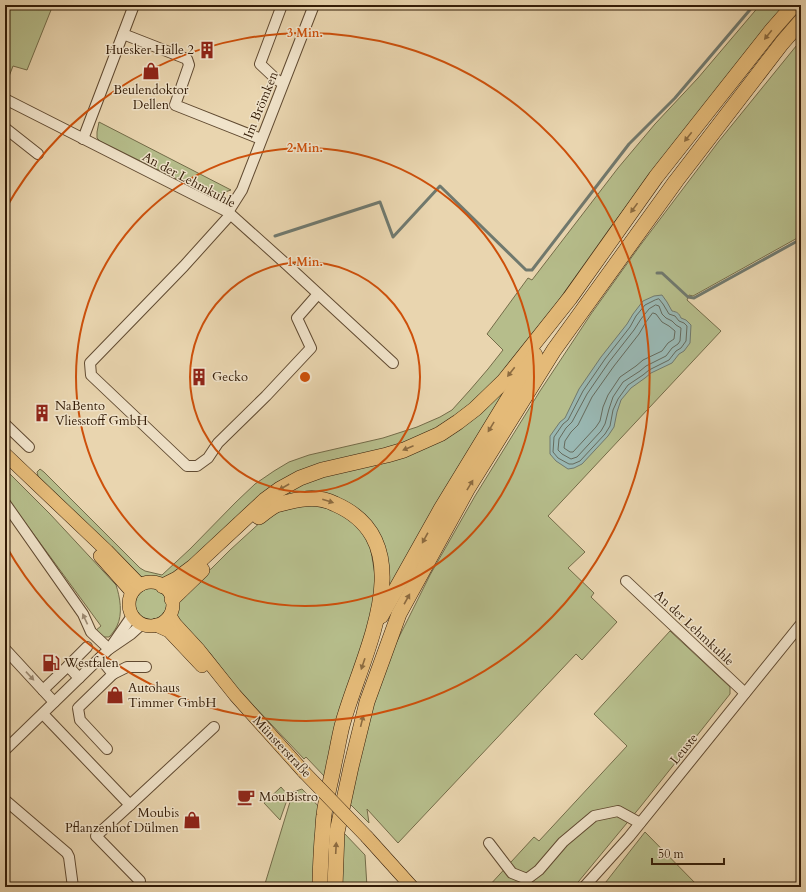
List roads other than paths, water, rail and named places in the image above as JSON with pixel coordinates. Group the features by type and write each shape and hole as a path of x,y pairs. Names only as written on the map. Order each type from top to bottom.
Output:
{"highway":[{"path":"164,586 177,579 193,567 265,500 280,489 300,478 322,470 404,450 440,434 475,409 504,381 570,298 656,177 772,30 794,5"},
{"path":"335,887 337,832 351,767 367,702 399,614 468,488 554,350 676,181 777,49 801,21"},
{"path":"375,627 441,510 570,298"},
{"path":"172,599 252,522 276,505 300,499 312,498 327,500 344,508 356,516 367,527 374,539 379,553 383,581 381,595 375,627 340,733 324,815 320,887"}],"main road":[{"path":"5,454 65,511 101,557 136,588"},
{"path":"145,582 158,583 164,586 170,594 173,604 170,616 166,620 156,625 149,626 136,621 132,616 129,604 130,598 136,588 145,582"},
{"name":"Münsterstraße","path":"170,616 234,695 412,887"},
{"name":"Münsterstraße","path":"156,625 169,631 194,658 234,695"}],"street":[{"path":"83,139 134,5"},
{"path":"282,5 260,64 277,80 284,83"},
{"name":"Im Brömken","path":"314,5 242,190 229,214 164,287 90,363 90,375 187,466 197,466 208,458 218,444 311,348 297,318 318,294"},
{"path":"123,34 187,59 189,65 175,105 261,138"},
{"name":"An der Lehmkuhle","path":"5,100 229,214 286,264 393,363"},
{"path":"5,128 38,154"},
{"path":"5,424 29,447"},
{"path":"5,503 83,614 91,632 109,650"},
{"name":"An der Lehmkuhle","path":"626,581 745,693"},
{"path":"109,650 132,616"},
{"path":"5,750 100,658 142,624"},
{"name":"Leuste","path":"584,887 640,823 801,624"},
{"path":"43,690 87,647"},
{"path":"5,649 54,702"},
{"path":"100,658 113,674"},
{"path":"68,666 79,678"},
{"path":"107,749 80,720 78,708 113,674 127,666 146,667"},
{"path":"43,714 130,805"},
{"path":"140,881 96,836 214,727"},
{"path":"5,800 67,853 69,857 73,887"},
{"path":"489,843 512,873 527,879 539,870 563,842 594,816 618,811 640,823"}],"water":[{"path":"662,295 672,311 678,313 681,318 686,320 691,325 690,343 672,363 651,373 631,388 621,400 614,427 608,436 582,464 568,469 556,461 550,454 550,436 560,422 565,418 579,389 601,357 643,301 654,296"}],"waterway":[{"path":"275,236 380,202 393,237 440,186 526,270 532,270 629,144 675,98 754,5"},
{"path":"657,273 662,273 688,297 694,298 801,239"}],"place":[{"name":"Huesker Halle 2","path":"207,50"},
{"name":"Beulendoktor Dellen","path":"151,71"},
{"name":"Gecko","path":"199,377"},
{"name":"NaBento Vliesstoff GmbH","path":"42,413"},
{"name":"Westfalen","path":"51,663"},
{"name":"Autohaus Timmer GmbH","path":"115,695"},
{"name":"MouBistro","path":"246,797"},
{"name":"Moubis Pflanzenhof Dülmen","path":"192,820"}]}
